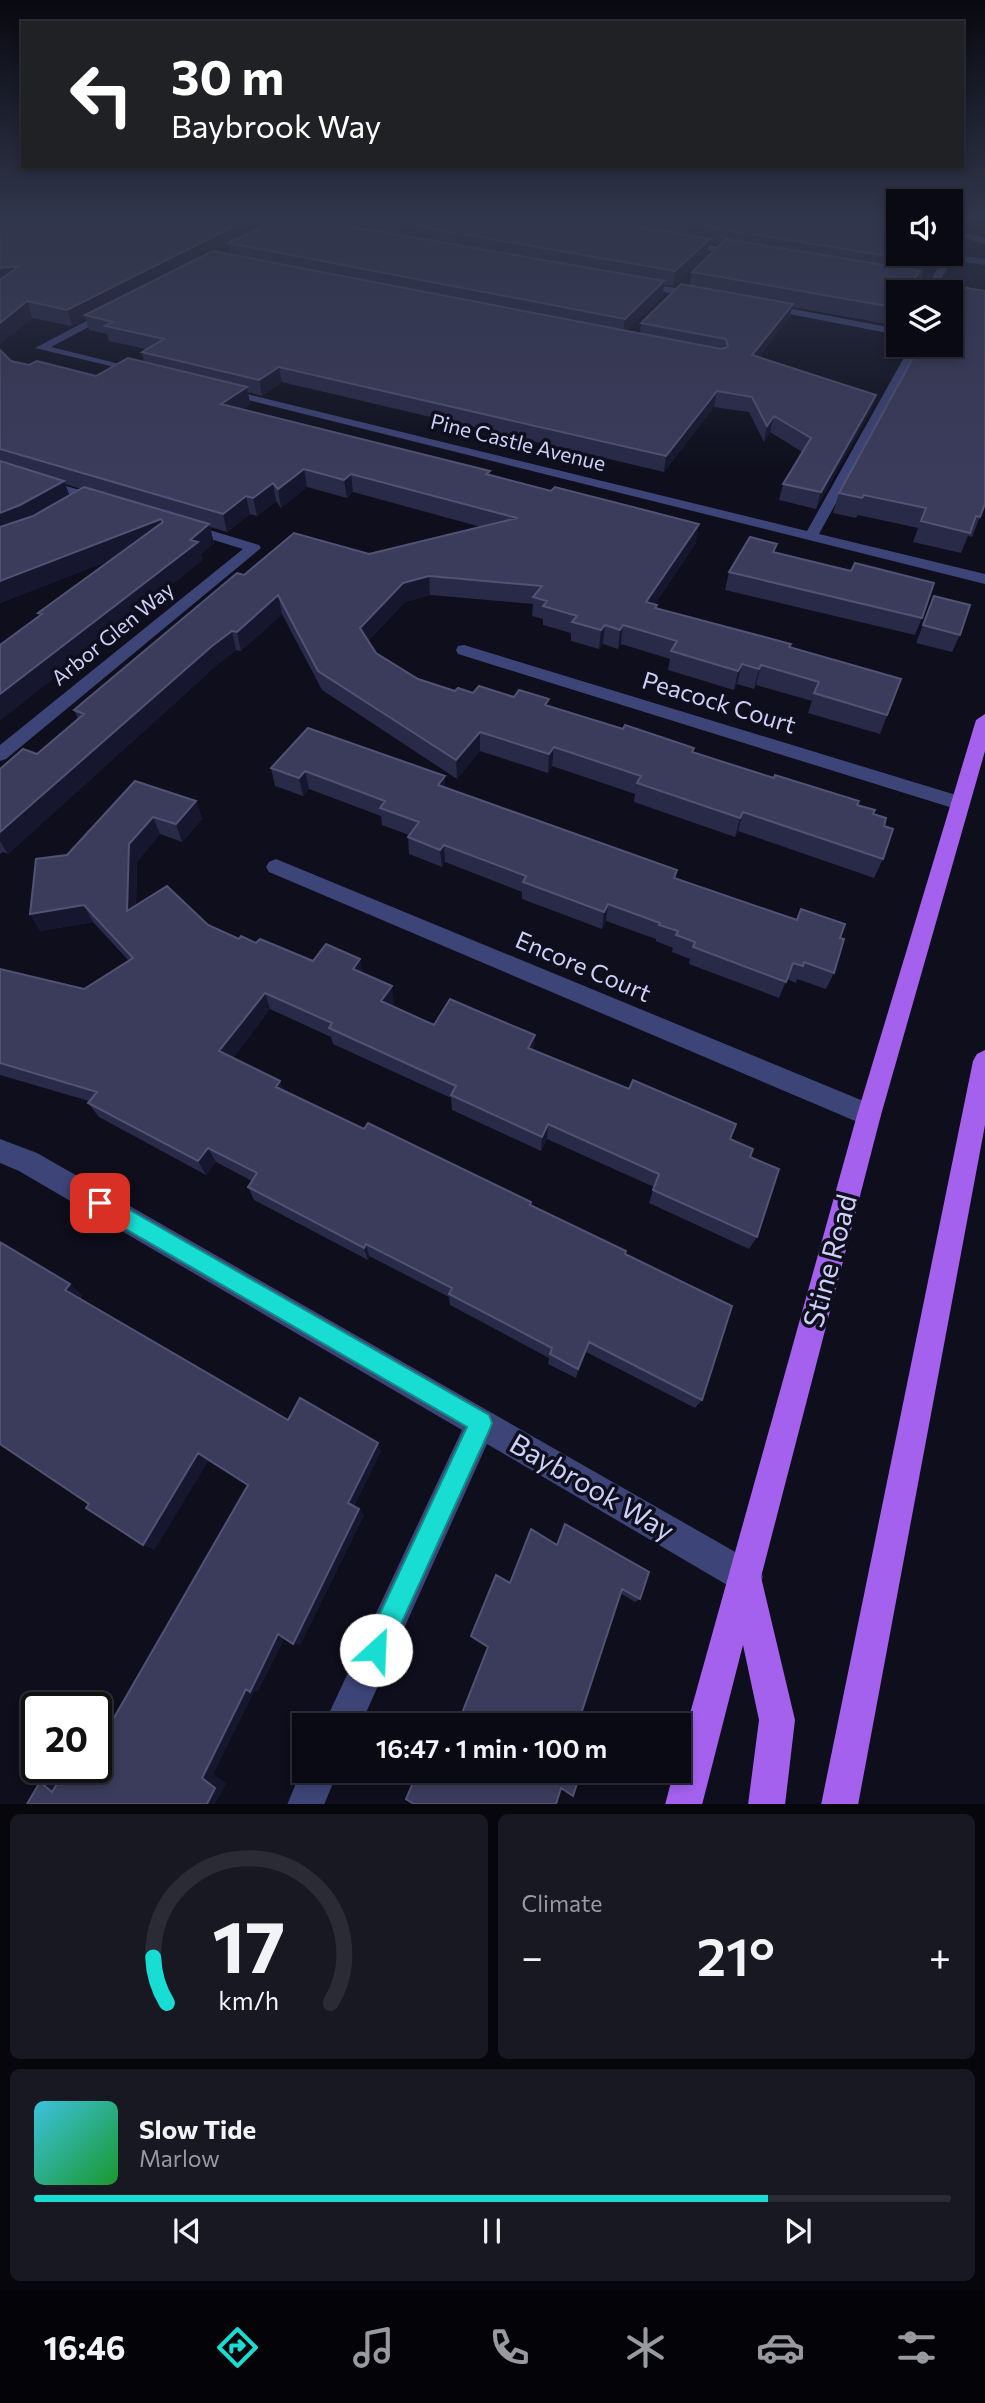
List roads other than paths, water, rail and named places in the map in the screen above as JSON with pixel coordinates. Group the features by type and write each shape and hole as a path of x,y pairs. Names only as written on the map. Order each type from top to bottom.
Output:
{"main road":[{"name":"Stine Road","path":"683,1804 869,1115 985,720"},
{"path":"839,1804 985,1061"},
{"path":"746,1577 777,1720 766,1804"}],"street":[{"path":"127,303 41,348 149,374"},
{"path":"751,304 886,330"},
{"path":"811,536 910,357"},
{"name":"Pine Castle Avenue","path":"203,387 985,579"},
{"path":"0,470 83,501 114,505"},
{"name":"Arbor Glen Way","path":"0,755 254,548 178,524"},
{"name":"Peacock Court","path":"464,650 960,803"},
{"name":"Encore Court","path":"276,867 869,1115"},
{"name":"Baybrook Way","path":"0,1151 28,1162 746,1577"},
{"path":"347,1713 481,1423"},
{"path":"305,1804 315,1783"}]}
